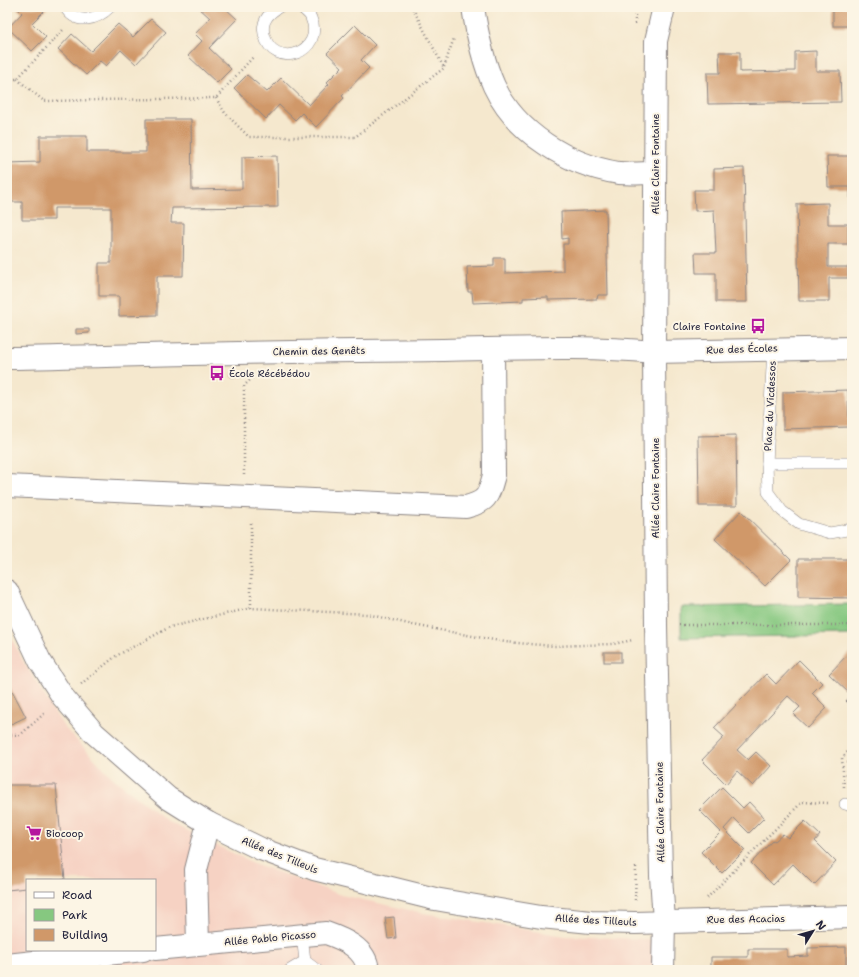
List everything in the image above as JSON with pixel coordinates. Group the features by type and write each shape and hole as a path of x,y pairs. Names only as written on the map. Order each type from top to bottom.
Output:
{"street":[{"path":"473,7 479,44 494,87 516,120 552,149 590,166 619,173 655,173"},
{"name":"Allée Claire Fontaine","path":"663,970 664,921 661,876 656,625 654,352 656,41 664,7"},
{"name":"Rue des Écoles","path":"632,350 654,352 773,348 852,348"},
{"path":"7,486 466,507 480,503 488,495 494,475 493,350"},
{"name":"Chemin des Genêts","path":"7,358 302,351 632,350"},
{"name":"Allée des Tilleuls","path":"7,591 40,661 63,698 94,733 131,767 168,798 208,823 261,849 314,870 435,899 541,917 591,922 635,923 664,921"},
{"path":"198,944 196,870 208,823"},
{"name":"Rue des Acacias","path":"664,921 852,917"},
{"name":"Allée Pablo Picasso","path":"156,949 326,933 344,939 359,950 368,970"},
{"path":"7,965 134,951"}],"lane":[{"path":"65,7 74,17 88,20 103,15 110,7"},
{"path":"279,7 268,14 263,28 266,43 279,54 294,55 305,49 313,36 311,18 301,7"},
{"name":"Place du Vicdessos","path":"773,348 767,463 768,492 782,511 799,524 830,533 852,529"},
{"name":"Place du Vicdessos","path":"767,463 852,464"},
{"path":"302,935 305,961 318,970"},
{"path":"290,970 305,961"}],"path":[{"path":"216,98 225,113 249,137 355,137 444,68 412,7"},
{"path":"17,79 74,17"},
{"path":"7,79 17,79 44,101 216,98 266,43"},
{"path":"7,735 20,735 63,698 116,656 170,627 251,608 367,614 413,625 505,642 554,646 613,644 626,642 639,639 656,625 852,625"},
{"path":"705,900 802,802 849,805 842,758 852,748"}],"shaded area":[{"path":"7,629 23,661 63,726 114,779 167,821 253,863 341,895 423,913 565,936 664,940 663,970 7,970"}],"green space":[{"path":"852,604 852,635 681,638 681,607"}],"building":[{"path":"16,7 47,8 32,23 46,37 32,51 8,28 22,13"},
{"path":"198,7 224,7 237,19 209,48 231,69 217,83 188,56 202,41 195,34 210,18"},
{"path":"833,7 852,7 852,26 833,26"},
{"path":"151,19 166,32 136,64 121,50 106,66 100,61 86,75 58,49 72,34 91,51 118,24 133,37"},
{"path":"355,25 375,45 361,60 369,68 342,96 344,98 316,127 302,113 295,120 279,105 266,119 234,88 247,75 267,92 281,78 309,105 329,84 327,82 342,67 327,53"},
{"path":"816,51 816,71 840,71 841,102 708,104 707,73 720,73 719,52 740,52 740,72 795,71 795,52"},
{"path":"146,119 191,119 192,190 242,189 242,157 277,156 278,207 172,208 171,223 184,223 183,276 157,276 157,315 119,316 119,296 99,296 99,263 111,263 111,208 54,208 54,220 22,220 22,202 7,202 7,163 40,162 40,136 87,136 87,152 146,152"},
{"path":"827,156 852,156 852,206 850,206 850,187 828,187"},
{"path":"744,168 747,302 716,302 716,273 696,273 695,253 716,253 714,210 695,211 694,190 714,190 714,169"},
{"path":"828,203 828,224 848,224 848,244 828,244 828,267 848,267 848,278 829,278 829,301 799,301 797,204"},
{"path":"606,210 608,295 598,295 597,299 548,300 548,297 523,298 523,301 473,303 472,292 468,292 467,267 494,266 494,258 505,258 505,273 563,271 563,244 568,244 568,238 562,239 561,212"},
{"path":"76,329 89,329 89,333 76,334"},
{"path":"245,372 245,377 231,377 231,373"},
{"path":"848,390 849,427 783,429 783,392"},
{"path":"736,435 737,506 699,506 698,436"},
{"path":"741,511 791,560 765,586 715,539"},
{"path":"798,559 852,559 852,598 798,597"},
{"path":"604,652 621,652 621,662 604,662"},
{"path":"849,653 852,656 852,707 846,701 851,695 829,674"},
{"path":"799,660 822,683 812,693 827,708 808,728 793,714 800,707 788,696 737,750 748,760 756,752 771,766 753,786 737,771 726,784 702,760 724,737 714,728 766,674 776,684"},
{"path":"7,681 26,717 7,726"},
{"path":"852,757 852,768 847,763"},
{"name":"Biocoop","path":"7,785 56,785 65,879 26,879 26,888 7,890"},
{"path":"722,787 743,808 749,802 764,818 749,833 734,818 724,829 745,850 722,873 701,852 721,832 699,810"},
{"path":"805,821 820,835 815,841 836,862 814,885 793,864 773,885 751,863 773,840 775,841 783,834 788,838"},
{"path":"394,917 396,938 388,939 385,918"},
{"path":"846,947 846,970 699,970 699,967 711,967 711,957 748,957 748,949 787,949 787,957 808,956 808,948"}],"place":[{"name":"Claire Fontaine","path":"758,326"},
{"name":"École Récébédou","path":"217,373"},
{"name":"Biocoop","path":"34,833"}]}
